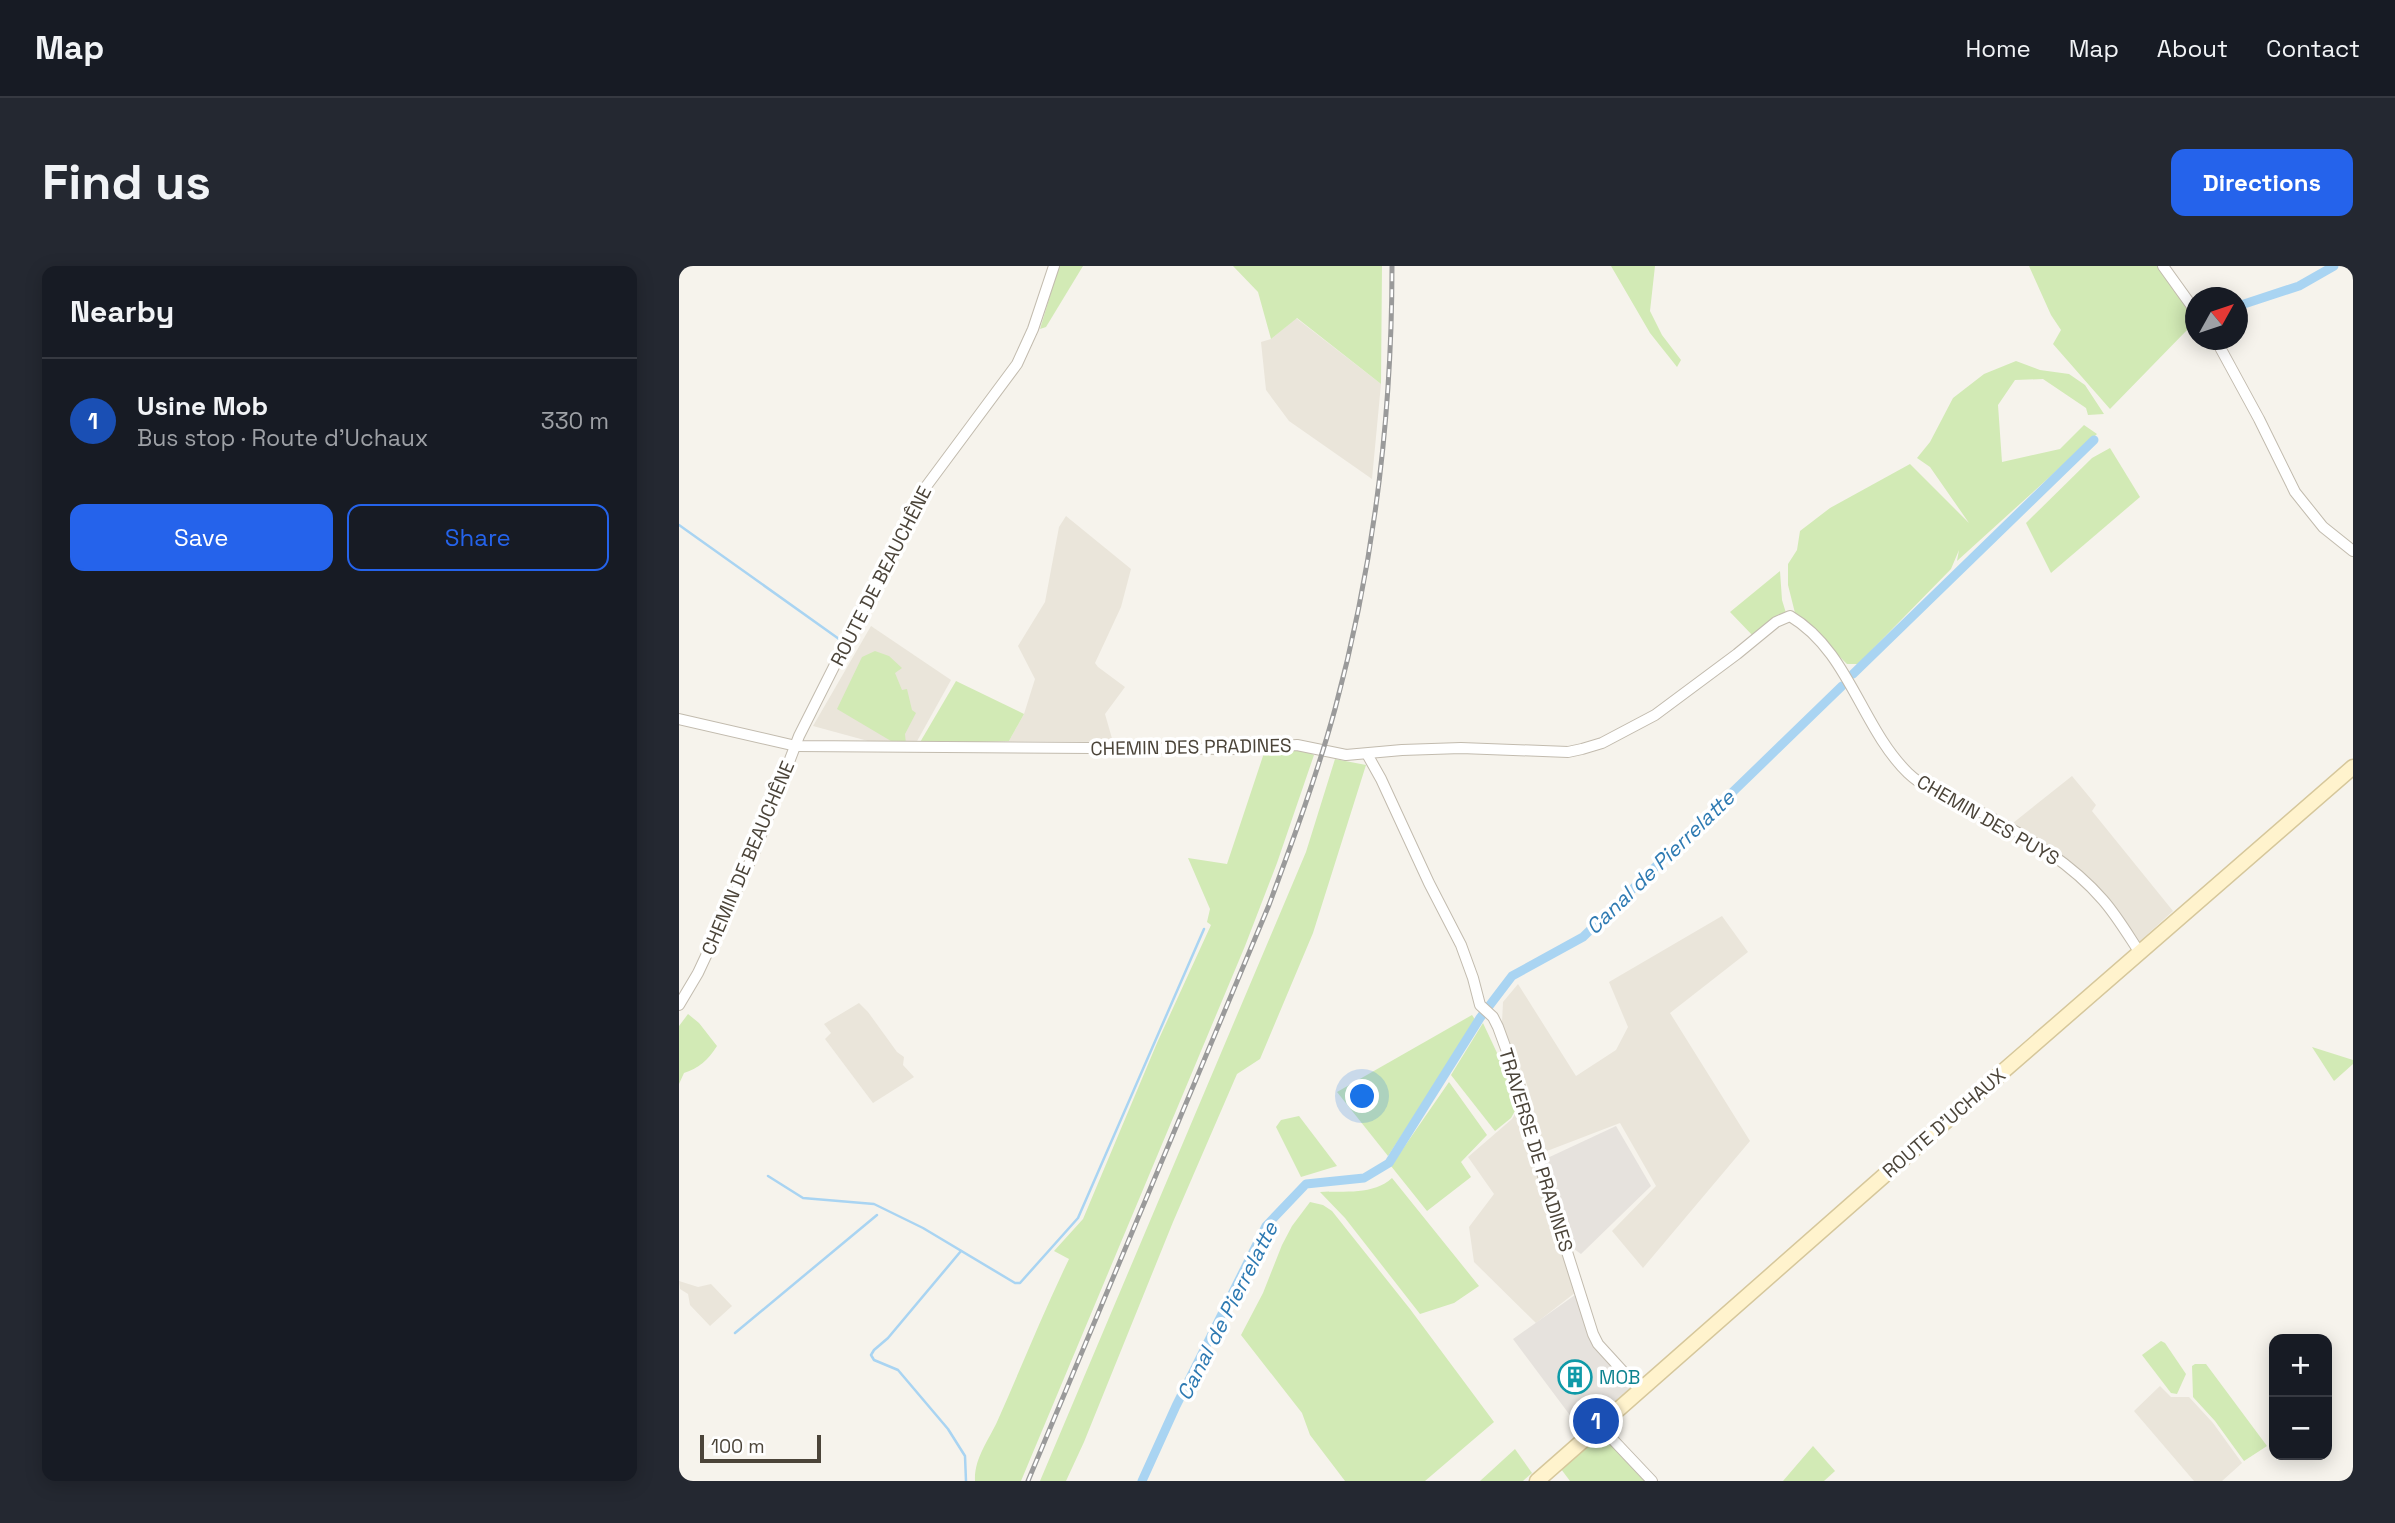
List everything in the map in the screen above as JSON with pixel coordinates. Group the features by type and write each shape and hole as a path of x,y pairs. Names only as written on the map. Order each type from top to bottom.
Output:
{"main road":[{"name":"ROUTE D'UCHAUX","path":"1537,1481 2353,767"}],"street":[{"name":"ROUTE DE BEAUCHÊNE","path":"796,746 922,492 1017,365 1033,329 1054,266"},
{"path":"2163,266 2185,297"},
{"path":"2221,350 2295,492 2323,527 2353,551"},
{"name":"CHEMIN DES PRADINES","path":"679,719 796,746 1262,749 1297,746 1338,754 1461,748 1568,751 1592,746 1655,715 1776,622 1790,616"},
{"name":"CHEMIN DES PUYS","path":"1790,616 1801,623 1839,664 1882,741 1909,774 1940,794 2005,825 2071,869 2105,902 2140,953"},
{"name":"CHEMIN DE BEAUCHÊNE","path":"679,1005 690,988 754,853 796,746"},
{"name":"TRAVERSE DE PRADINES","path":"1367,754 1461,945 1473,978 1476,998 1498,1027 1524,1098 1537,1157 1593,1334 1598,1344 1640,1390"},
{"path":"1600,1426 1652,1481"}],"shaded area":[{"path":"1296,318 1381,384 1372,479 1289,421 1266,390 1261,342 1271,339"},
{"path":"1066,516 1131,569 1121,607 1095,663 1125,687 1105,714 1113,742 1009,741 1024,714 1035,679 1018,646 1045,602 1059,527"},
{"path":"871,626 951,680 916,743 868,741 813,726"},
{"path":"2072,776 2096,805 2092,811 2173,911 2139,942 2078,870 2013,823"},
{"path":"1722,916 1748,952 1670,1013 1750,1141 1643,1268 1612,1231 1656,1186 1620,1123 1547,1151 1535,1165 1576,1292 1536,1323 1474,1262 1469,1227 1494,1194 1468,1157 1512,1119 1529,1090 1502,1023 1503,1002 1518,984 1576,1076 1616,1050 1628,1027 1609,982"},
{"path":"859,1003 897,1052 904,1057 903,1065 914,1077 873,1103 825,1039 831,1033 824,1024"},
{"path":"1616,1126 1651,1186 1581,1254 1566,1243 1541,1161"},
{"path":"679,1281 698,1287 711,1284 732,1306 710,1326 690,1305 688,1294 680,1289"},
{"path":"1575,1295 1593,1340 1634,1391 1584,1434 1513,1339"},
{"path":"2160,1386 2171,1397 2189,1397 2213,1423 2242,1463 2222,1481 2194,1481 2134,1411"}],"green space":[{"path":"1059,266 1083,266 1046,327 1040,329"},
{"path":"1233,266 1382,266 1381,384 1297,318 1271,339 1258,292"},
{"path":"1611,266 1655,266 1650,311 1662,335 1681,360 1677,367 1650,333"},
{"path":"2029,266 2157,266 2185,306 2185,332 2110,409 2053,344 2061,330 2051,315"},
{"path":"2016,361 2040,370 2069,374 2085,385 2104,414 2088,415 2086,408 2043,379 2015,380 1998,405 2002,462 2060,449 2084,425 2097,434 1957,561 1959,550 1951,569 1858,664 1847,664 1795,613 1788,585 1788,564 1797,550 1800,531 1830,508 1910,464 1969,523 1930,467 1917,458 1930,442 1953,398 1984,374"},
{"path":"2110,448 2140,497 2051,573 2026,523 2092,458"},
{"path":"1780,571 1782,600 1786,613 1754,637 1730,612"},
{"path":"875,651 889,656 902,668 895,673 902,690 907,689 912,710 916,713 905,734 906,744 891,741 837,709 862,657"},
{"path":"956,681 1024,714 1009,741 919,744"},
{"path":"1300,749 1314,755 1277,863 1245,946 1021,1481 975,1481 979,1458 1069,1259 1054,1251 1083,1219 1157,1043 1211,925 1207,922 1210,909 1188,858 1227,864 1264,753"},
{"path":"1335,759 1366,765 1313,933 1260,1059 1237,1074 1066,1481 1040,1481 1306,852"},
{"path":"688,1014 699,1023 717,1046 703,1063 684,1073 679,1084 679,1026"},
{"path":"1472,1015 1476,1021 1388,1156 1337,1092"},
{"path":"1483,1023 1520,1102 1511,1118 1495,1131 1451,1075"},
{"path":"2312,1047 2353,1060 2353,1064 2334,1081"},
{"path":"1449,1082 1487,1135 1461,1162 1471,1177 1427,1211 1391,1166"},
{"path":"1299,1116 1337,1166 1301,1177 1276,1127 1281,1120"},
{"path":"1392,1178 1479,1286 1454,1303 1420,1314 1345,1218 1320,1192 1368,1190"},
{"path":"1310,1202 1323,1205 1332,1211 1410,1309 1494,1422 1425,1481 1345,1481 1310,1435 1302,1413 1241,1335 1263,1293 1282,1245"},
{"path":"2161,1341 2186,1374 2177,1394 2171,1393 2142,1355"},
{"path":"2206,1364 2267,1446 2244,1461 2215,1421 2193,1397 2192,1366"},
{"path":"1600,1432 1647,1481 1570,1481 1561,1469"},
{"path":"1813,1446 1835,1471 1824,1481 1783,1481"},
{"path":"1515,1449 1532,1473 1523,1481 1480,1481"}],"waterway":[{"name":"Canal de Pierrelatte","path":"2248,303 2299,286 2334,266"},
{"name":"Canal de Pierrelatte","path":"1853,674 2094,440"},
{"path":"679,525 839,639"},
{"name":"Canal de Pierrelatte","path":"1142,1481 1176,1406 1266,1226 1306,1184 1364,1178 1389,1163 1480,1018 1512,976 1583,937 1842,686"},
{"path":"768,1176 803,1198 874,1204 923,1228 1015,1283 1020,1283 1078,1218 1204,929"},
{"path":"735,1333 877,1215"},
{"path":"961,1251 871,1355 874,1360 898,1370 948,1429 965,1456 966,1481"}],"railway":[{"path":"1028,1481 1269,905 1328,734 1349,654 1378,489 1389,378 1392,266"}],"place":[{"name":"MOB","path":"1575,1377"},
{"name":"Usine Mob","path":"1596,1421"}]}
